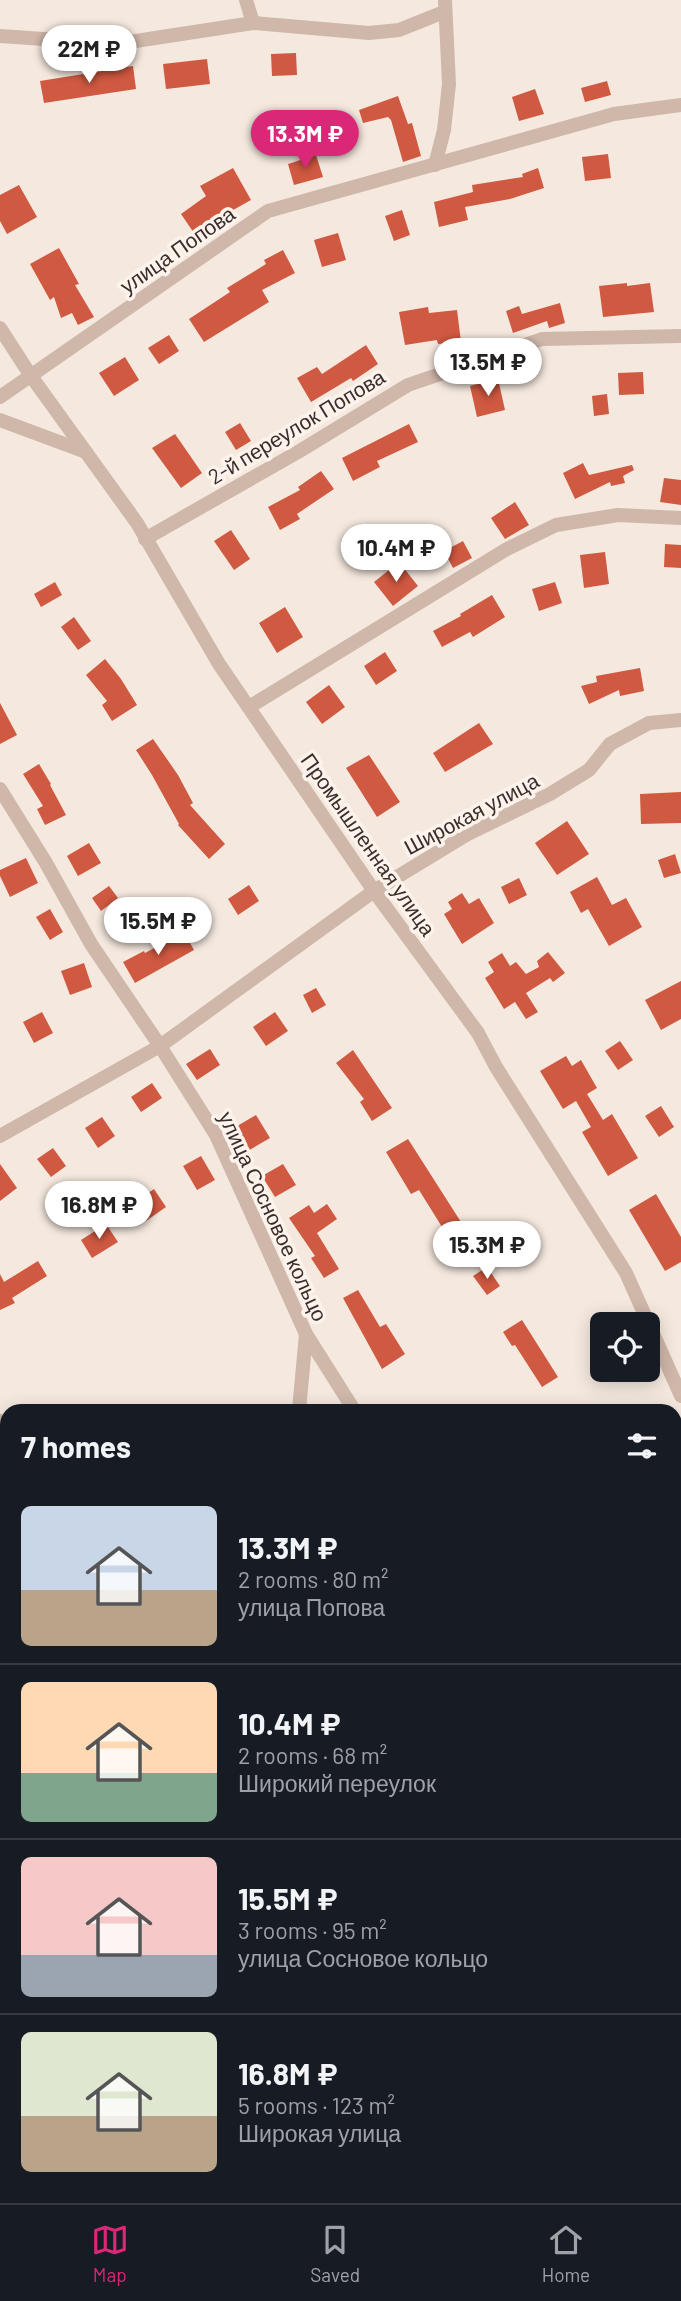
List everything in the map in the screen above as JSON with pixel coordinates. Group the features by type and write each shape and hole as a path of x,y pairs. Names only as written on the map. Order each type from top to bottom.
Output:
{"street":[{"path":"246,0 253,23"},
{"path":"0,36 116,44 253,23 369,33 399,30 444,6 449,84 444,130 435,165"},
{"name":"улица Попова","path":"0,397 268,211 614,114 681,105"},
{"name":"Промышленная улица","path":"0,328 137,523 219,664 374,891 478,1033 496,1067 625,1273 681,1396"},
{"name":"2-й переулок Попова","path":"145,539 298,452 408,385 542,339 681,336"},
{"path":"0,420 86,452"},
{"path":"249,707 507,549 556,526 618,515 681,518"},
{"name":"Широкая улица","path":"0,1136 160,1046 374,891 466,835 550,794 589,770 610,744 649,723 681,720"},
{"name":"улица Сосновое кольцо","path":"0,789 46,863 91,944 216,1135 306,1335 350,1404"},
{"path":"300,1404 306,1335"}],"building":[{"path":"296,53 297,75 272,76 271,54"},
{"path":"207,59 210,84 166,89 163,64"},
{"path":"133,66 136,89 44,103 40,81"},
{"path":"607,81 611,95 585,102 581,88"},
{"path":"535,89 544,114 519,121 512,97"},
{"path":"398,96 408,124 412,123 421,156 403,162 391,120 388,117 363,123 359,110"},
{"path":"608,154 611,178 585,181 582,157"},
{"path":"316,155 323,177 294,185 288,164"},
{"path":"233,168 251,200 217,219 218,221 196,236 181,214 206,196 200,186"},
{"path":"538,168 544,188 510,199 465,207 468,220 439,227 434,202 473,192 472,185 523,177 522,174"},
{"path":"19,185 37,217 7,234 0,221 0,195"},
{"path":"402,210 410,235 394,241 385,216"},
{"path":"338,233 346,260 322,267 314,240"},
{"path":"59,248 79,284 75,285 94,317 78,325 72,313 61,318 54,297 50,300 30,264"},
{"path":"283,250 295,273 262,290 269,302 204,342 189,319 230,292 227,288 266,264 264,260"},
{"path":"627,283 627,286 650,283 654,312 603,317 599,286"},
{"path":"560,303 565,323 549,328 547,321 513,333 506,311 519,306 522,314"},
{"path":"428,307 429,313 457,310 461,342 438,344 437,340 405,345 399,312"},
{"path":"169,335 179,351 159,364 148,348"},
{"path":"366,345 378,364 353,381 351,378 311,402 297,378 317,367 322,374"},
{"path":"125,357 139,380 114,396 99,373"},
{"path":"643,372 644,394 619,395 618,373"},
{"path":"498,379 505,410 477,417 470,386"},
{"path":"607,394 609,414 594,416 592,396"},
{"path":"240,423 251,441 236,450 225,432"},
{"path":"409,424 418,442 377,461 380,467 353,481 342,458"},
{"path":"175,434 202,473 181,488 152,448"},
{"path":"583,463 589,475 632,465 634,470 623,476 625,483 611,486 610,482 575,499 563,473"},
{"path":"321,471 334,489 297,514 300,519 280,530 268,507 300,490 298,487"},
{"path":"664,478 681,480 681,505 660,502"},
{"path":"515,502 529,525 505,539 491,518"},
{"path":"231,530 250,559 234,570 214,541"},
{"path":"463,541 472,558 453,568 444,551"},
{"path":"665,544 681,545 681,568 664,567"},
{"path":"605,552 609,584 584,588 580,555"},
{"path":"399,562 418,586 393,606 374,582"},
{"path":"55,582 62,595 41,607 34,594"},
{"path":"555,582 562,603 539,611 532,589"},
{"path":"492,595 505,617 473,637 470,632 442,647 433,631"},
{"path":"285,607 303,637 277,653 259,623"},
{"path":"74,617 91,641 78,650 61,627"},
{"path":"385,652 397,671 376,685 364,666"},
{"path":"105,659 137,705 112,721 102,705 107,701 86,675"},
{"path":"640,668 644,691 620,696 619,690 589,704 581,686 597,682 596,676"},
{"path":"329,685 345,707 322,724 306,702"},
{"path":"0,703 17,735 0,744"},
{"path":"479,723 493,744 445,772 433,753"},
{"path":"153,739 178,775 193,803 190,805 225,844 209,859 178,825 136,750"},
{"path":"369,755 400,802 377,817 346,768"},
{"path":"39,764 66,815 45,825 37,809 43,806 23,774"},
{"path":"681,792 681,823 641,824 640,794"},
{"path":"567,821 589,854 557,875 535,843"},
{"path":"89,843 101,863 78,876 67,856"},
{"path":"675,854 681,873 664,878 658,860"},
{"path":"26,858 38,883 10,897 0,870"},
{"path":"597,877 612,905 626,898 642,927 609,946 588,909 581,913 570,892"},
{"path":"519,878 527,895 509,904 501,887"},
{"path":"249,885 259,901 238,915 228,899"},
{"path":"109,886 118,898 101,911 92,898"},
{"path":"462,893 469,904 479,898 494,923 462,944 444,914 452,909 448,902"},
{"path":"50,909 63,932 50,940 36,917"},
{"path":"184,932 194,950 135,983 123,962"},
{"path":"548,952 565,973 553,982 550,978 526,993 538,1012 526,1019 515,1002 504,1009 485,978 494,972 488,962 502,953 510,966 516,962 526,974 539,967 537,961"},
{"path":"84,963 92,987 70,995 61,971"},
{"path":"681,981 681,1019 661,1030 645,1000"},
{"path":"316,988 326,1005 312,1013 303,995"},
{"path":"42,1012 53,1033 34,1043 23,1022"},
{"path":"275,1012 288,1031 266,1046 253,1027"},
{"path":"620,1041 633,1060 618,1070 605,1051"},
{"path":"210,1049 220,1065 197,1080 186,1064"},
{"path":"353,1050 392,1108 372,1121 360,1102 364,1099 336,1063"},
{"path":"566,1056 572,1066 581,1060 597,1088 587,1094 603,1120 612,1114 638,1158 608,1176 582,1132 591,1127 576,1101 563,1109 540,1071"},
{"path":"152,1083 162,1098 141,1112 131,1097"},
{"path":"661,1106 674,1127 659,1137 645,1116"},
{"path":"256,1115 270,1138 246,1152 232,1129"},
{"path":"102,1117 115,1136 98,1148 85,1128"},
{"path":"408,1139 468,1233 452,1243 419,1190 411,1194 386,1152"},
{"path":"53,1148 66,1166 51,1177 37,1159"},
{"path":"201,1156 215,1180 197,1190 183,1166"},
{"path":"0,1164 17,1188 0,1201"},
{"path":"283,1164 296,1185 275,1197 262,1176"},
{"path":"154,1189 166,1207 146,1221 134,1203"},
{"path":"656,1194 681,1237 681,1262 665,1271 629,1210"},
{"path":"327,1204 337,1219 317,1233 339,1269 324,1278 311,1258 315,1256 289,1218 309,1205 314,1213"},
{"path":"106,1224 118,1242 92,1258 81,1240"},
{"path":"38,1261 47,1276 12,1298 15,1303 0,1310 0,1274 4,1282"},
{"path":"487,1267 500,1286 487,1295 473,1276"},
{"path":"358,1290 380,1327 386,1324 405,1354 382,1369 343,1298"},
{"path":"522,1320 558,1377 542,1387 515,1345 512,1346 503,1332"}]}
